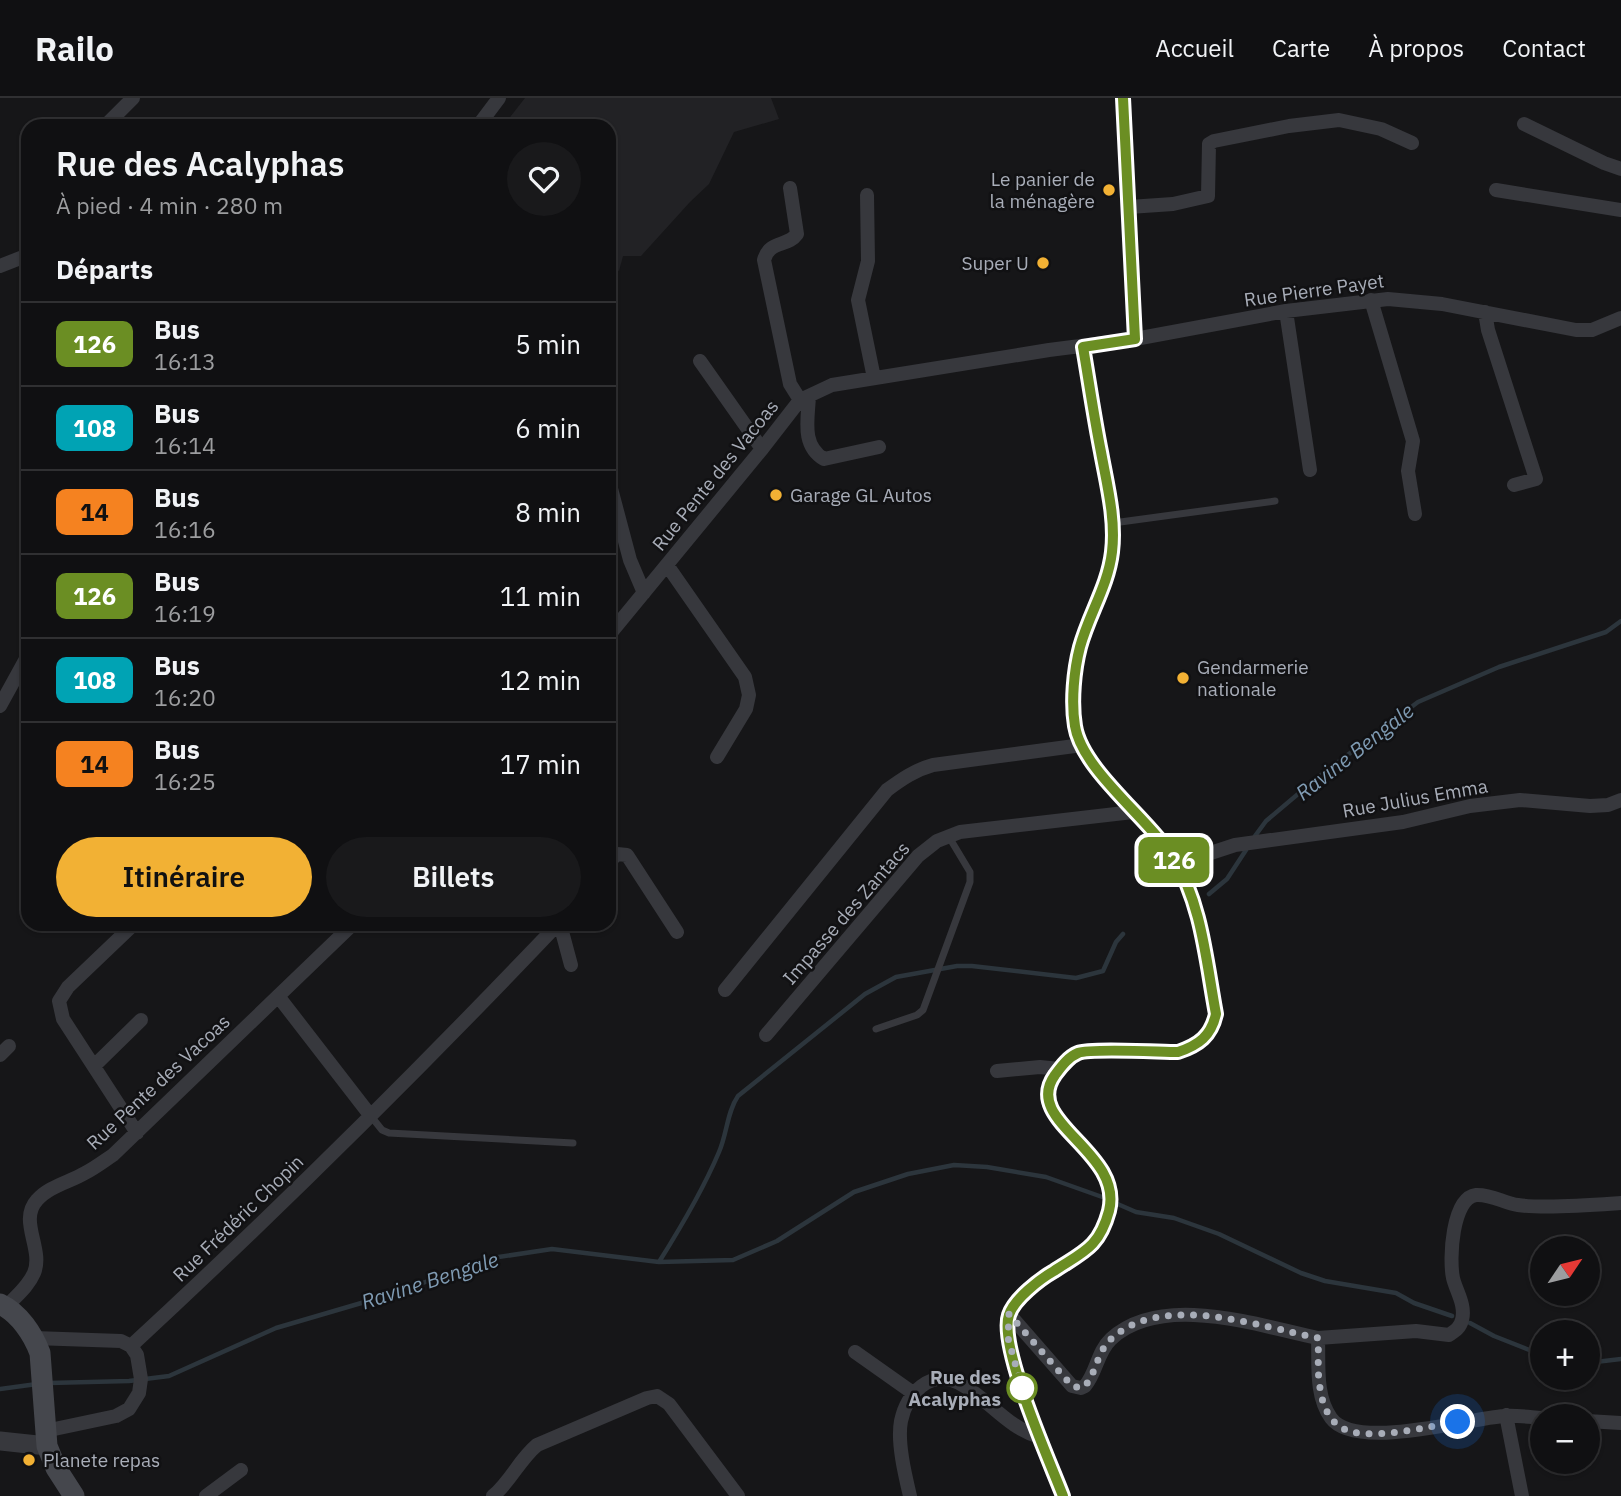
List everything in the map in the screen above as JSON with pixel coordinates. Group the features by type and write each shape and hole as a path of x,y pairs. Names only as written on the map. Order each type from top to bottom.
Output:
{"main road":[{"path":"3,1305 37,1345 46,1439 68,1493"}],"street":[{"path":"111,119 133,98"},
{"path":"483,119 499,98"},
{"path":"1123,98 1135,339"},
{"path":"1129,206 1173,204 1209,196 1209,144 1214,141 1289,126 1339,120 1381,129 1412,143"},
{"path":"1524,124 1621,169"},
{"path":"790,188 797,233 793,239 772,246 764,260 790,384 804,398 807,437 811,447 824,459 879,447"},
{"path":"1496,190 1621,211"},
{"path":"867,195 868,261 858,300 874,378"},
{"path":"0,266 21,258"},
{"path":"1371,300 1413,441 1408,471 1415,514"},
{"name":"Rue Pierre Payet","path":"1083,347 1286,311 1371,300 1409,300 1576,330 1592,330 1621,318"},
{"path":"1286,311 1310,470"},
{"path":"1485,312 1488,330 1536,480 1514,485"},
{"path":"804,398 832,385 1049,350 1083,347 1112,523 1112,551 1106,583 1080,647 1076,675 1075,727 1082,745 1102,775 1133,812 1154,831 1188,885 1198,918 1216,1014 1212,1030 1204,1040 1192,1047 1178,1052 1079,1052 1059,1069 1050,1081 1048,1100 1052,1111 1058,1121 1093,1156 1106,1178 1110,1207 1102,1234 1085,1252 1032,1286 1009,1314 1008,1338 1015,1367 1063,1496"},
{"path":"700,361 762,449"},
{"name":"Rue Pente des Vacoas","path":"616,627 804,398"},
{"path":"616,507 630,560 645,593"},
{"path":"667,565 744,677 749,695 746,709 717,757"},
{"path":"0,706 21,668"},
{"path":"725,990 880,797 903,778 918,769 933,765 1082,745"},
{"name":"Rue Julius Emma","path":"1177,864 1235,845 1404,821 1470,806 1520,800 1599,805 1621,800"},
{"name":"Impasse des Zantacs","path":"766,1035 918,856 937,841 960,832 992,827 1133,812"},
{"path":"616,855 627,855 677,932"},
{"path":"127,931 68,987 59,1001 63,1019 137,1133"},
{"name":"Rue Pente des Vacoas","path":"3,1305 29,1283 35,1271 36,1244 29,1215 38,1199 85,1174 113,1155 346,931"},
{"name":"Rue Frédéric Chopin","path":"134,1351 446,1042 552,931"},
{"name":"Rue Frédéric Chopin","path":"561,931 571,965"},
{"path":"278,996 370,1115"},
{"path":"94,1066 141,1020"},
{"path":"996,1071 1040,1067 1059,1069"},
{"path":"1009,1314 1072,1386 1077,1388 1088,1382 1094,1374 1102,1349 1118,1333 1138,1322 1171,1315 1208,1316 1318,1338 1416,1331 1449,1335 1457,1330 1462,1320 1463,1308 1453,1278 1452,1242 1459,1211 1471,1197 1492,1197 1519,1205 1621,1203"},
{"path":"1318,1338 1319,1387 1325,1407 1340,1428 1365,1434 1386,1433 1506,1415 1530,1417"},
{"path":"0,1441 46,1439 116,1416 129,1409 139,1393 141,1378 134,1351 121,1341 108,1339 37,1345"},
{"path":"855,1352 913,1393"},
{"path":"910,1496 903,1465 901,1422 913,1393 934,1379 961,1384 1017,1427 1040,1437"},
{"path":"493,1496 505,1486 524,1456 537,1445 657,1396 669,1404 738,1496"},
{"path":"1506,1415 1522,1496"},
{"path":"1600,1422 1621,1423"},
{"path":"206,1496 241,1470"}],"lane":[{"path":"1112,523 1275,500"},
{"path":"876,1029 917,1016 923,1010 945,953 971,877 949,836"},
{"path":"370,1115 382,1130 390,1133 573,1143"}],"shaded area":[{"path":"525,98 771,98 779,119 734,132 709,184 641,256 623,256 619,271 616,270 616,119 508,119"}],"waterway":[{"name":"Ravine Bengale","path":"1255,836 1266,821 1317,778 1418,702 1499,667 1606,632 1621,621"},
{"name":"Ravine Bengale","path":"1209,894 1227,879 1246,850"},
{"name":"Ravine Bengale","path":"49,1383 129,1381 169,1376 276,1328 392,1294 492,1258 552,1249 659,1262 713,1166 738,1096 865,994 896,977 957,966 1076,978 1103,971 1116,942 1123,934"},
{"path":"659,1262 733,1260 777,1241 854,1192 908,1174 954,1165 987,1167 1046,1177 1105,1198"},
{"path":"1113,1202 1136,1212 1174,1218 1219,1234 1301,1273 1325,1281 1396,1293 1414,1303 1452,1316"},
{"path":"1470,1323 1530,1350"},
{"path":"1600,1361 1621,1359"},
{"name":"Ravine Bengale","path":"0,1389 37,1384"}],"bus line":[{"name":"126","path":"1063,1496 1015,1367 1008,1338 1009,1314 1032,1286 1085,1252 1102,1234 1110,1207 1106,1178 1093,1156 1058,1121 1052,1111 1048,1100 1050,1081 1062,1064 1079,1052 1178,1052 1192,1047 1204,1040 1212,1030 1216,1014 1198,918 1188,885 1154,831 1133,812 1102,775 1082,745 1075,727 1076,675 1080,647 1106,583 1112,551 1112,515 1083,347 1135,339 1123,98"}],"place":[{"name":"Le panier de la ménagère","path":"1109,190"},
{"name":"Super U","path":"1043,263"},
{"name":"Garage GL Autos","path":"776,495"},
{"name":"Gendarmerie nationale","path":"1183,678"},
{"name":"Rue des Acalyphas","path":"1022,1388"},
{"name":"Planete repas","path":"29,1460"}],"route":[{"path":"1022,1388 1008,1338 1009,1314 1072,1386 1081,1388 1094,1374 1102,1349 1118,1333 1138,1322 1188,1314 1318,1338 1319,1387 1325,1407 1340,1428 1365,1434 1386,1433 1458,1422"}]}
